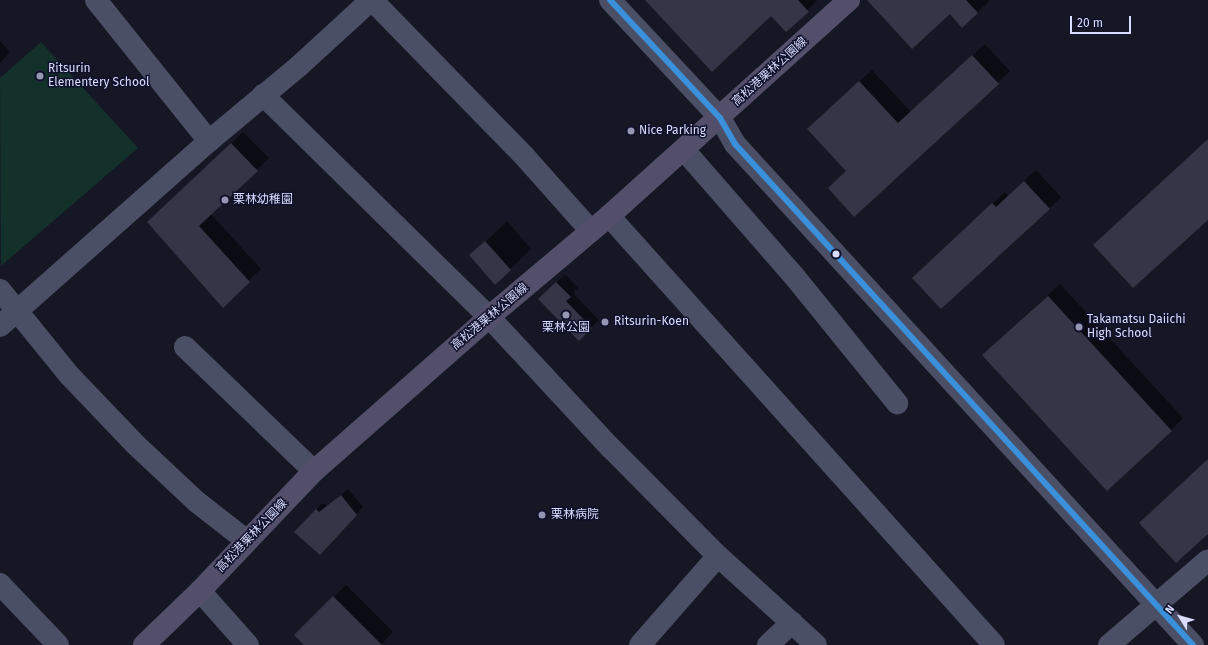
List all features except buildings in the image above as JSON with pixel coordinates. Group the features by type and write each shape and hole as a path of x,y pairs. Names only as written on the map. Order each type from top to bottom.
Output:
{"main road":[{"name":"高松港栗林公園線","path":"144,645 200,591 314,471 489,317 609,216 684,150 843,2"}],"street":[{"path":"96,0 209,142"},
{"path":"0,326 371,0 525,157 591,231"},
{"path":"610,0 720,118 735,144 1193,645"},
{"path":"263,95 489,317 610,447 718,556 816,645"},
{"path":"684,150 794,276 896,403"},
{"path":"609,216 994,645"},
{"path":"0,290 70,376 136,445 198,502 248,541"},
{"path":"185,347 314,471"},
{"path":"640,645 718,556"},
{"path":"1109,645 1208,560"},
{"path":"0,584 58,645"},
{"path":"200,591 248,645"},
{"path":"768,645 792,623"}],"green space":[{"name":"Ritsurin Elementery School","path":"41,42 138,148 1,266 0,78"}],"transit line":[{"path":"610,0 720,118 735,144 1193,645"}],"place":[{"name":"Ritsurin Elementery School","path":"40,76"},
{"name":"Nice Parking","path":"631,131"},
{"name":"栗林幼稚園","path":"225,200"},
{"name":"栗林公園","path":"566,315"},
{"name":"Ritsurin-Koen","path":"605,322"},
{"name":"Takamatsu Daiichi High School","path":"1079,327"},
{"name":"栗林病院","path":"542,515"}]}
